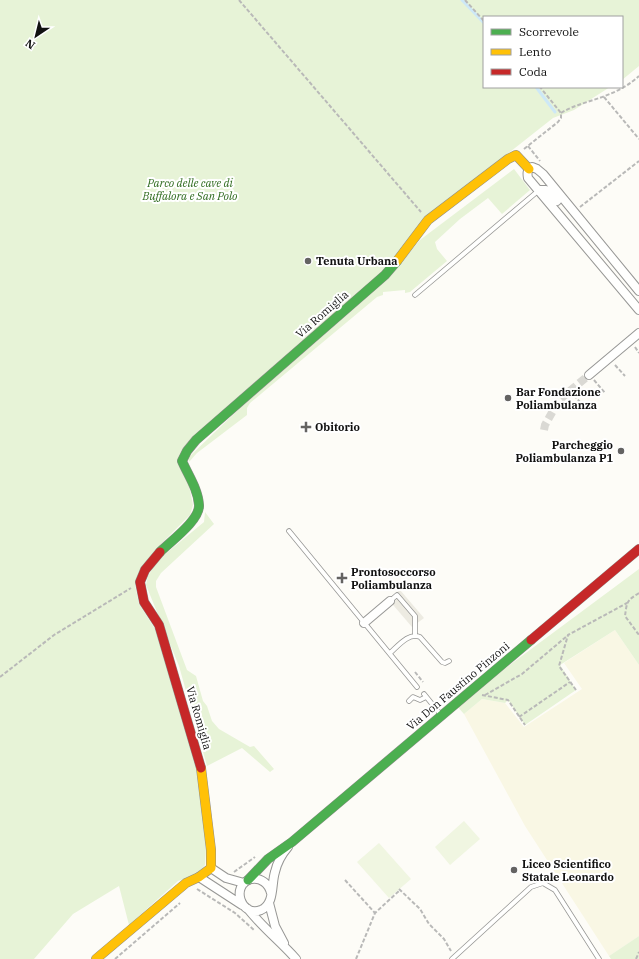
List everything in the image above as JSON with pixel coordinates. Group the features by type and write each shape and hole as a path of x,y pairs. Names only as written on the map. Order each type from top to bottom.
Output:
{"street":[{"name":"Via Romiglia","path":"211,868 211,850 200,764 159,625 144,602 140,582 145,570 154,558 195,518 199,506 196,490 182,461 186,451 385,275 403,254 428,220 508,159 516,155"},
{"path":"516,155 529,169"},
{"path":"529,169 532,167 543,174 639,291"},
{"path":"529,169 527,173 528,178 571,232 639,310"},
{"path":"539,190 546,190 551,193 558,202 569,206"},
{"path":"614,281 619,278 629,279"},
{"path":"589,375 639,333"},
{"name":"Via Don Faustino Pinzoni","path":"246,882 268,859 292,842 639,549"},
{"path":"364,623 390,601"},
{"name":"Via Don Faustino Pinzoni","path":"271,893 275,871 279,861 292,842"},
{"path":"96,959 186,883 199,878 211,868 226,878 246,882 258,879 263,881 270,888 271,893 269,903 275,926 286,948"},
{"path":"199,878 245,907 258,911 262,910 269,903"},
{"path":"246,882 241,887 239,896 245,907 296,959"}],"lane":[{"path":"414,295 539,190"},
{"path":"289,531 417,686"},
{"path":"390,601 397,595 415,616 415,635"},
{"path":"390,653 411,636 415,635 420,637 442,662 445,663 450,661"},
{"path":"409,700 413,697 420,700 425,696 441,715"},
{"path":"454,957 531,887 543,883 555,890 599,959"}],"path":[{"path":"239,0 428,220"},
{"path":"465,0 483,19"},
{"path":"623,88 639,76"},
{"path":"516,155 561,118 561,113 541,88"},
{"path":"561,113 604,97 623,88"},
{"path":"604,97 639,139"},
{"path":"579,208 639,161"},
{"path":"609,358 625,376"},
{"path":"589,375 605,393"},
{"path":"574,394 586,410"},
{"path":"0,675 54,635 140,582"},
{"path":"484,695 522,674 568,635 627,603 628,600 639,593"},
{"path":"627,603 625,616 639,635"},
{"path":"568,635 559,666 576,690"},
{"path":"519,717 570,682"},
{"path":"477,696 484,695 508,700 525,725"},
{"path":"345,880 375,913"},
{"path":"186,883 234,913 257,933"},
{"path":"356,959 375,913 400,890 420,909 428,924 444,939 454,957"},
{"path":"115,959 185,899"},
{"path":"636,959 639,952"}],"shaded area":[{"path":"400,590 424,618 412,627 388,599"},
{"path":"615,630 639,665 639,936 609,956 525,826 464,714 482,699 505,703 524,727 582,689 564,663"}],"green space":[{"name":"Parco delle cave di Buffalora e San Polo","path":"0,0 639,0 639,66 623,79 623,16 483,16 483,88 608,88 574,110 553,118 426,218 384,273 182,450 193,505 190,515 161,544 135,585 139,604 155,629 197,764 206,850 205,865 196,875 178,881 129,925 119,886 73,914 34,959 0,959"},
{"path":"514,169 530,190 502,214 488,198 460,219 435,242 437,249 447,261 410,292 405,293 405,290 383,292 383,295 377,297 250,403 247,408 247,415 197,453 189,462 188,458 240,408 367,297 404,259 420,240"},
{"path":"205,512 214,524 161,573 156,581 156,587 187,670 196,676 203,701 207,706 212,721 219,729 250,747 254,746 274,769 270,772 242,748 207,766 179,666 146,585 148,576 158,560 204,522"},
{"path":"639,569 639,665 615,630 560,665 576,690 525,725 508,700 505,703 482,699 464,714 456,705"},
{"path":"464,821 480,839 450,865 435,847"},
{"path":"379,843 411,879 389,898 357,862"},
{"path":"639,936 639,959 611,959 609,956"}],"waterway":[{"path":"462,0 483,22"},
{"path":"537,88 555,112"}],"tunnel":[{"path":"544,430 545,425 559,400 589,375"}],"traffic: fast":[{"path":"160,552 190,524 198,511 199,505 197,493 182,461 187,451 196,440 385,275 397,261"},
{"path":"248,880 268,859 292,842 531,640"}],"traffic: slow":[{"path":"397,261 428,220 508,159 516,155 529,169"},
{"path":"96,959 186,883 199,877 211,868 211,850 201,768"}],"traffic: jam":[{"path":"531,640 639,549"},
{"path":"160,552 145,570 140,582 144,602 159,625 201,768"}],"place":[{"name":"Tenuta Urbana","path":"308,261"},
{"name":"Bar Fondazione Poliambulanza","path":"508,398"},
{"name":"Obitorio","path":"306,427"},
{"name":"Parcheggio Poliambulanza P1","path":"621,451"},
{"name":"Prontosoccorso Poliambulanza","path":"342,578"},
{"name":"Liceo Scientifico Statale Leonardo","path":"514,870"}]}
